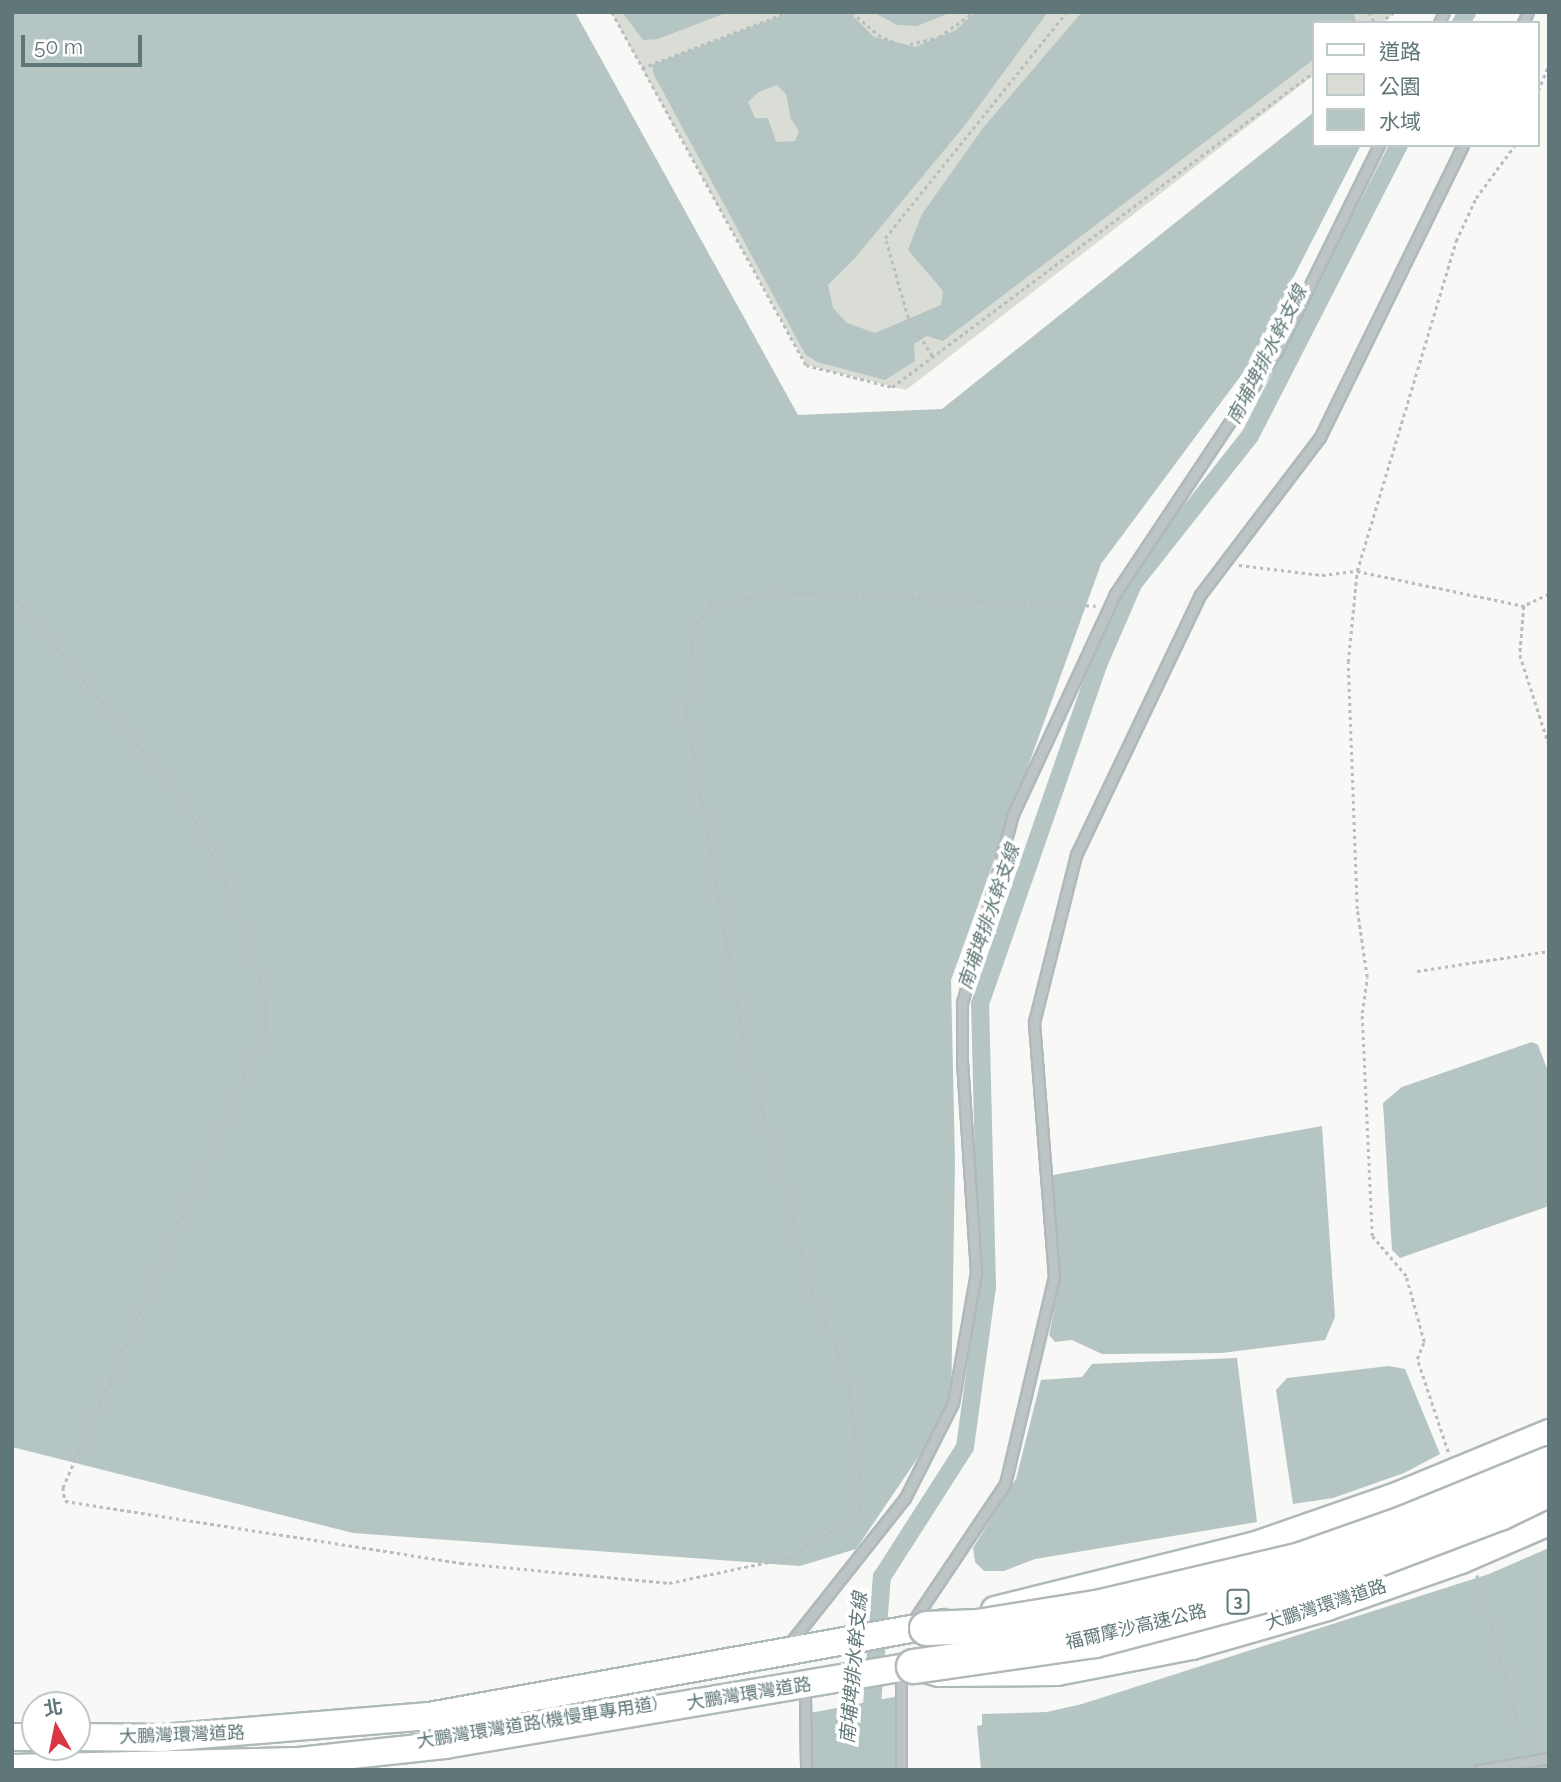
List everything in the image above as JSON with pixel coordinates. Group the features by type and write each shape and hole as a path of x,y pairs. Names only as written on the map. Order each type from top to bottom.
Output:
{"highway":[{"name":"福爾摩沙高速公路","path":"912,1630 977,1626 1096,1607 1300,1559 1402,1523 1549,1463"},
{"name":"福爾摩沙高速公路","path":"903,1670 1094,1640 1325,1579 1499,1513 1549,1489"}],"street":[{"name":"大鵬灣環灣道路","path":"91,1737 162,1738 429,1716 912,1630 1256,1545 1549,1433"},
{"path":"1455,1471 1482,1551"},
{"name":"大鵬灣環灣道路","path":"12,1768 166,1768 298,1761 445,1745 838,1684 903,1670 939,1673 1057,1672 1178,1648 1328,1607 1482,1551 1549,1522"},
{"path":"162,1738 166,1768"}],"lane":[{"path":"782,1653 905,1498 953,1404 976,1272 962,1062 962,1003 1013,814 1115,594 1278,350 1378,147"},
{"path":"912,1630 1005,1484 1054,1277 1034,1022 1076,855 1200,595 1320,437 1462,147"},
{"path":"901,1770 903,1670"},
{"name":"大鵬灣環灣道路(機慢車專用道)","path":"282,1770 446,1755 805,1695 838,1684"},
{"path":"805,1695 806,1770"},
{"path":"1479,1770 1549,1758"}],"path":[{"path":"612,12 806,365 892,387 1312,73"},
{"path":"642,68 789,12"},
{"path":"852,12 878,35 903,46 939,37 974,12"},
{"path":"932,356 908,318 885,238 1067,12"},
{"path":"1540,85 1549,64"},
{"path":"1455,1471 1417,1359 1424,1342 1406,1276 1372,1236 1362,1013 1367,977 1357,909 1348,662 1357,571 1456,241 1476,198 1514,147"},
{"path":"1225,563 1322,575 1357,571 1524,606 1549,594"},
{"path":"12,593 189,809 226,883 265,993 265,1030 63,1487 65,1501 461,1563 669,1583 788,1558 860,1514 860,1476 847,1375 812,1292 745,1049 686,713 693,630 709,606 778,592 1091,609 1115,594"},
{"path":"1524,606 1520,655 1549,745"},
{"path":"1417,971 1549,951"},
{"path":"1482,1551 1476,1571 1529,1761"}],"green space":[{"path":"611,12 1395,12 1384,21 1312,21 1312,77 906,390 806,365"}],"water":[{"path":"12,12 575,12 798,415 942,409 1312,114 1312,147 1360,147 1248,366 1101,564 951,980 955,1161 951,1409 856,1549 800,1566 353,1533 12,1447"},
{"path":"622,12 728,12 658,39 643,40"},
{"path":"791,12 849,12 874,37 915,47 956,30 975,12 1048,12 965,125 855,258 828,285 833,308 847,323 875,333 941,305 943,291 908,250 922,214 983,128 1082,12 1353,12 1356,21 1312,21 1312,61 943,341 927,336 914,344 915,361 885,380 817,362 805,354 654,75 652,65","holes":["777,85 786,94 791,119 799,131 795,141 776,142 768,118 755,118 748,102 759,92"]},
{"path":"873,12 952,12 917,26 897,25"},
{"path":"1532,1042 1538,1045 1549,1074 1549,1206 1400,1258 1392,1250 1383,1103 1402,1087"},
{"path":"1322,1126 1335,1317 1325,1340 1221,1353 1102,1354 1072,1340 1055,1342 1049,1335 1060,1279 1053,1175"},
{"path":"1237,1358 1257,1522 1035,1559 1004,1571 984,1571 975,1562 973,1548 1016,1479 1041,1380 1082,1377 1092,1364"},
{"path":"1389,1366 1405,1369 1440,1454 1404,1473 1333,1498 1293,1504 1276,1390 1287,1378"},
{"path":"1549,1548 1549,1770 981,1770 977,1726 982,1725 982,1714 1047,1712 1082,1704 1489,1574"},
{"path":"899,1696 895,1770 813,1770 810,1713"}],"waterway":[{"name":"南埔埤排水幹支線","path":"1462,21 1467,12"},
{"name":"南埔埤排水幹支線","path":"867,1770 882,1577 965,1447 987,1287 980,1004 1098,665 1133,584 1250,436 1398,147"}]}
